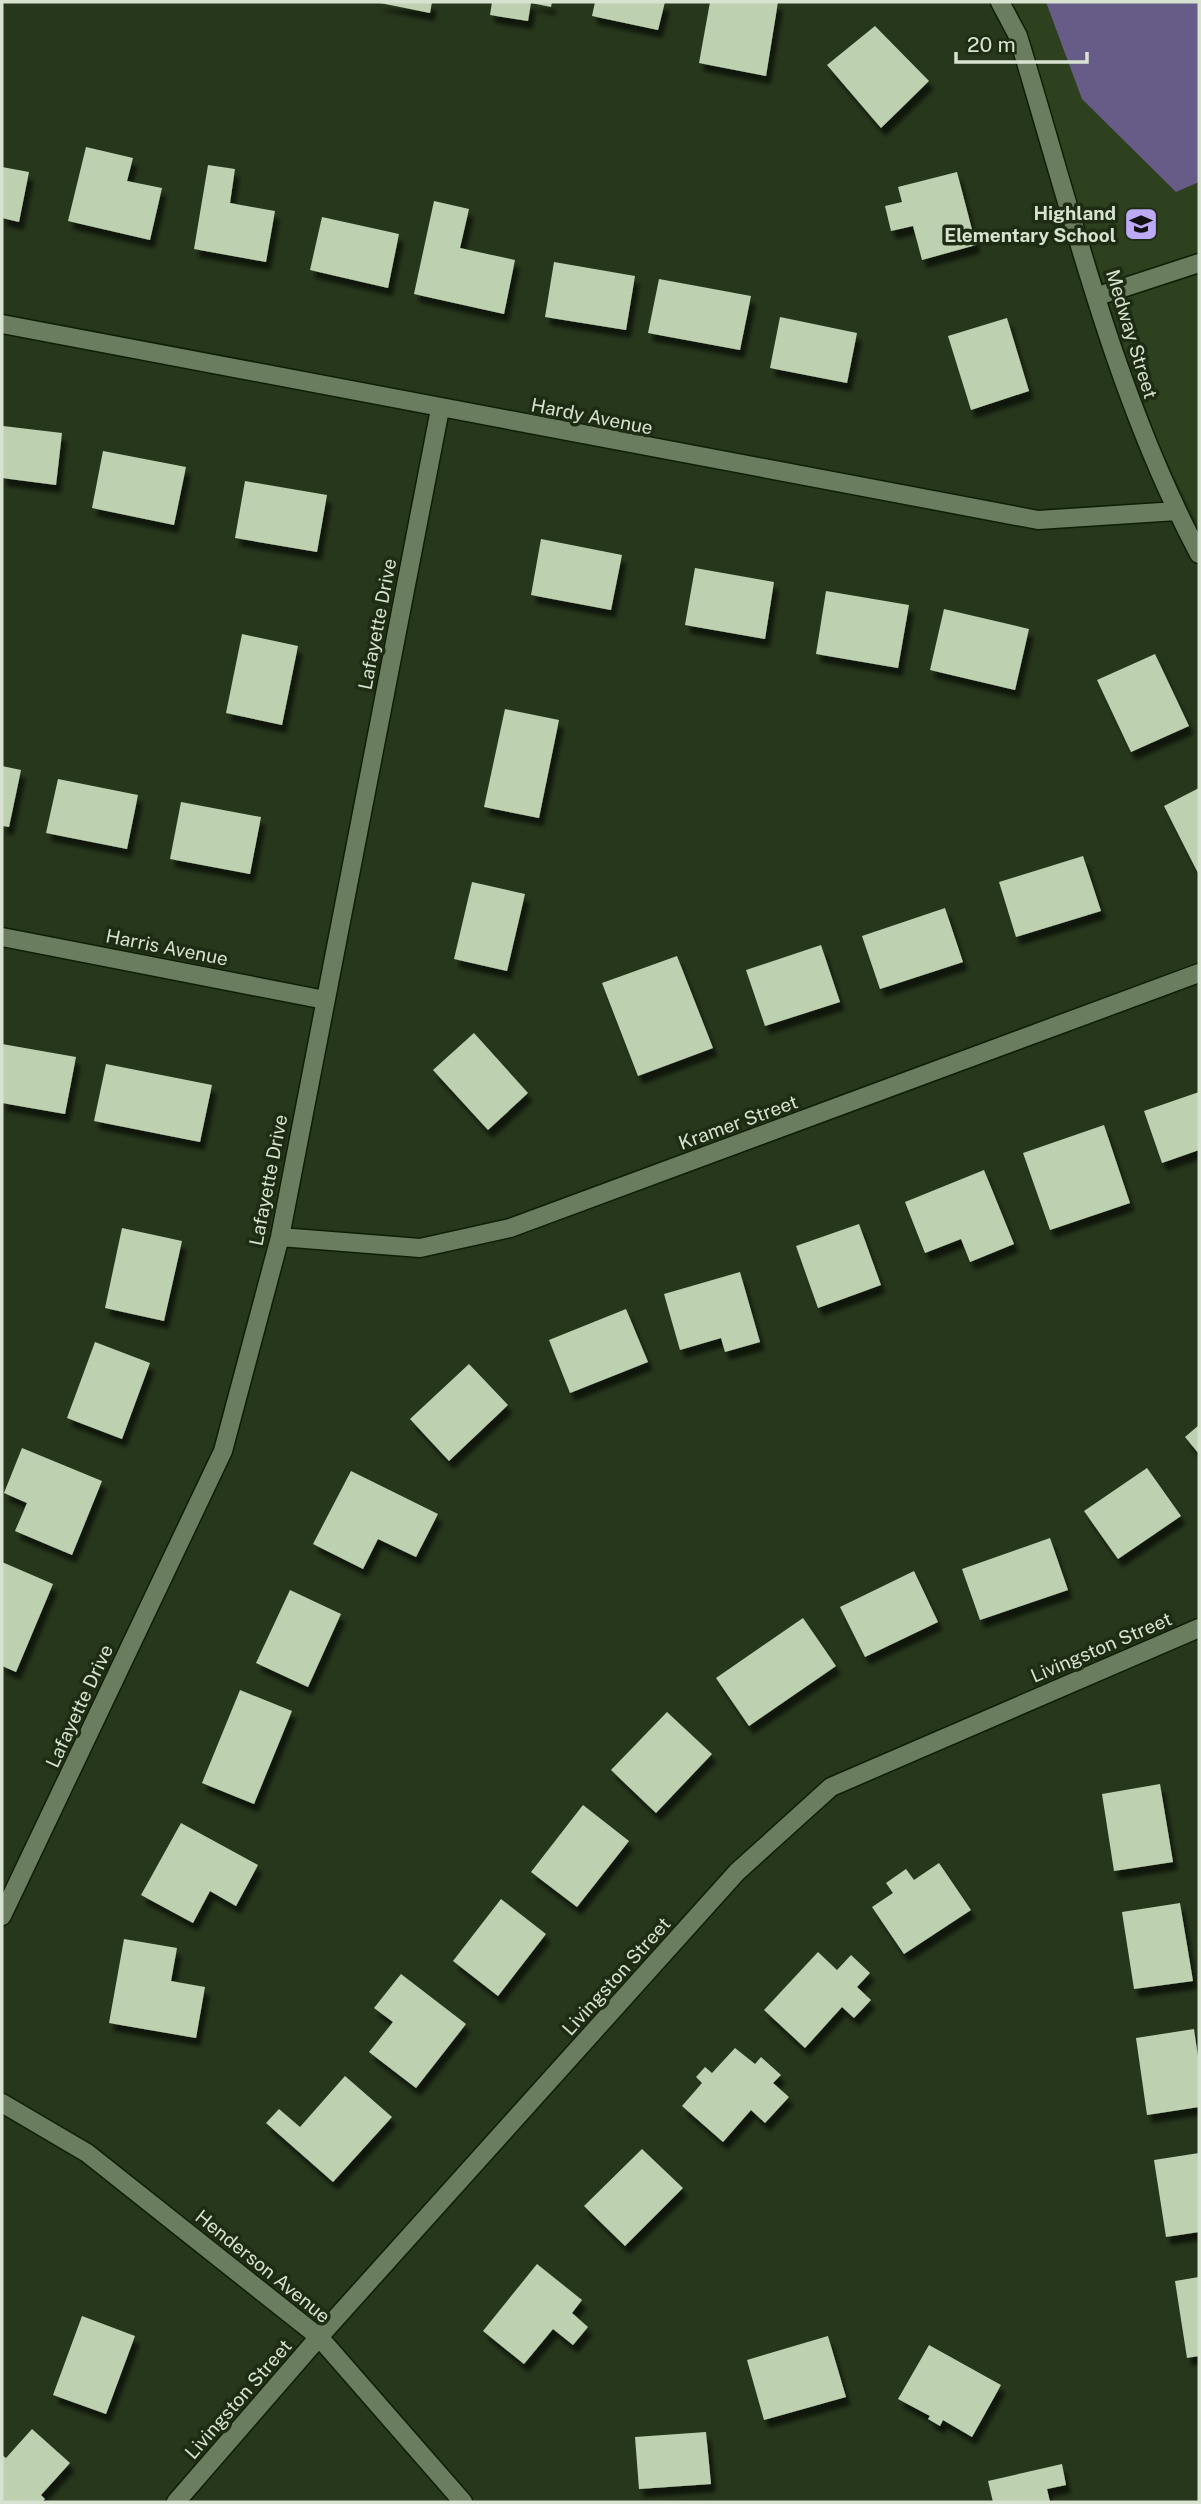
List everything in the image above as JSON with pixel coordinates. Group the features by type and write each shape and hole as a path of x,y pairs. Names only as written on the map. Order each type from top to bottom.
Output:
{"street":[{"name":"Medway Street","path":"1000,2 1018,36 1134,413 1199,554"},
{"path":"1098,296 1199,263"},
{"name":"Hardy Avenue","path":"2,324 1038,520 1177,511"},
{"name":"Lafayette Drive","path":"2,1916 223,1451 279,1237 440,409"},
{"name":"Harris Avenue","path":"2,937 325,1000"},
{"name":"Kramer Street","path":"279,1237 420,1248 510,1228 1199,974"},
{"name":"Livingston Street","path":"176,2502 319,2337 737,1872 831,1787 1199,1628"},
{"name":"Henderson Avenue","path":"2,2103 87,2153 319,2337 463,2502"}],"shaded area":[{"name":"Highland Elementary School","path":"1008,2 1199,2 1199,525 1159,447"},
{"path":"1046,2 1199,2 1199,182 1176,192 1082,99"}],"building":[{"path":"375,2 432,2 430,13"},
{"path":"492,2 552,2 551,7 531,3 528,21 490,15"},
{"path":"595,2 665,2 658,30 592,16"},
{"path":"710,2 778,2 766,76 699,63"},
{"path":"875,26 929,81 881,128 827,65"},
{"path":"86,147 133,158 127,181 162,188 150,240 68,221"},
{"path":"208,165 235,169 230,203 275,211 266,262 194,249"},
{"path":"2,167 29,172 19,222 2,218"},
{"path":"957,172 976,245 922,260 913,226 891,231 885,206 902,202 898,187"},
{"path":"434,201 469,209 460,248 515,260 504,314 414,294"},
{"path":"322,217 399,234 388,288 310,270"},
{"path":"554,262 635,276 626,330 545,317"},
{"path":"659,279 751,296 740,350 648,333"},
{"path":"780,317 857,333 847,383 770,368"},
{"path":"1007,318 1029,391 971,410 948,336"},
{"path":"3,426 62,433 56,485 2,478"},
{"path":"103,451 186,467 174,525 92,508"},
{"path":"245,481 327,495 317,552 235,538"},
{"path":"541,539 622,555 611,610 531,595"},
{"path":"695,568 774,582 765,639 685,625"},
{"path":"826,591 909,605 898,668 816,654"},
{"path":"944,609 1029,629 1015,690 930,670"},
{"path":"242,634 298,646 282,725 226,713"},
{"path":"1155,654 1189,726 1131,752 1097,680"},
{"path":"505,709 559,720 539,818 484,807"},
{"path":"2,766 21,770 9,827 2,826"},
{"path":"58,779 138,795 127,849 46,833"},
{"path":"1199,788 1199,875 1164,806"},
{"path":"181,802 261,817 250,874 170,859"},
{"path":"1083,856 1101,911 1016,937 999,882"},
{"path":"472,882 525,894 507,971 454,959"},
{"path":"945,908 963,962 880,989 862,936"},
{"path":"821,945 840,1002 765,1026 746,970"},
{"path":"677,956 713,1048 638,1076 602,983"},
{"path":"474,1033 528,1093 488,1130 433,1070"},
{"path":"2,1044 76,1057 65,1114 2,1103"},
{"path":"106,1064 212,1085 200,1142 94,1121"},
{"path":"1199,1092 1199,1150 1162,1163 1144,1111"},
{"path":"1104,1125 1130,1203 1050,1230 1023,1153"},
{"path":"984,1170 1014,1244 970,1262 961,1239 925,1253 905,1202"},
{"path":"859,1224 881,1285 818,1308 796,1246"},
{"path":"122,1228 182,1241 164,1321 105,1308"},
{"path":"740,1272 760,1342 725,1352 721,1338 680,1350 664,1294"},
{"path":"626,1309 648,1362 570,1393 549,1340"},
{"path":"95,1342 150,1363 122,1439 67,1418"},
{"path":"469,1364 508,1405 449,1461 410,1419"},
{"path":"1199,1425 1199,1454 1185,1437"},
{"path":"22,1448 102,1481 72,1555 15,1531 27,1503 4,1493"},
{"path":"1147,1468 1181,1516 1118,1559 1084,1511"},
{"path":"351,1471 438,1514 416,1557 378,1539 363,1569 313,1544"},
{"path":"1050,1538 1068,1590 980,1620 962,1569"},
{"path":"2,1562 53,1584 16,1672 2,1666"},
{"path":"914,1571 938,1622 865,1657 840,1607"},
{"path":"290,1590 341,1614 308,1687 256,1663"},
{"path":"803,1618 836,1666 749,1726 716,1678"},
{"path":"240,1690 292,1711 254,1804 202,1783"},
{"path":"667,1712 712,1754 656,1813 611,1770"},
{"path":"1160,1784 1173,1862 1114,1871 1102,1794"},
{"path":"583,1805 629,1841 577,1907 531,1872"},
{"path":"181,1823 258,1865 236,1906 210,1891 193,1923 141,1895"},
{"path":"939,1863 971,1910 904,1954 872,1907 893,1893 886,1883 906,1869 914,1880"},
{"path":"501,1899 546,1934 498,1996 453,1961"},
{"path":"1180,1903 1193,1981 1134,1989 1122,1912"},
{"path":"124,1939 177,1948 171,1981 205,1987 196,2038 109,2023"},
{"path":"818,1952 837,1970 851,1955 870,1973 857,1987 871,2000 854,2018 842,2007 805,2048 764,2010"},
{"path":"401,1974 466,2024 416,2088 369,2052 393,2022 374,2008"},
{"path":"1194,2029 1199,2064 1199,2107 1147,2115 1136,2038"},
{"path":"735,2048 755,2064 761,2057 781,2075 773,2083 789,2097 765,2123 751,2110 723,2142 682,2106 702,2083 696,2077 705,2067 712,2073"},
{"path":"345,2076 392,2117 333,2182 266,2123 279,2109 300,2127"},
{"path":"642,2149 683,2188 625,2246 584,2206"},
{"path":"1199,2153 1199,2232 1166,2237 1154,2160"},
{"path":"537,2264 582,2300 572,2313 588,2327 573,2345 553,2329 524,2364 483,2331"},
{"path":"1199,2277 1199,2356 1187,2358 1175,2281"},
{"path":"82,2316 135,2336 106,2414 53,2395"},
{"path":"828,2336 846,2397 764,2420 747,2360"},
{"path":"929,2345 1001,2385 972,2437 943,2420 940,2426 928,2419 930,2416 898,2399"},
{"path":"32,2429 70,2463 41,2495 45,2499 42,2502 2,2502 2,2455 6,2458"},
{"path":"706,2432 711,2484 639,2489 635,2437"},
{"path":"1062,2464 1066,2485 1047,2489 1050,2502 993,2502 988,2481"}],"place":[{"name":"Highland Elementary School","path":"1141,224"}]}
